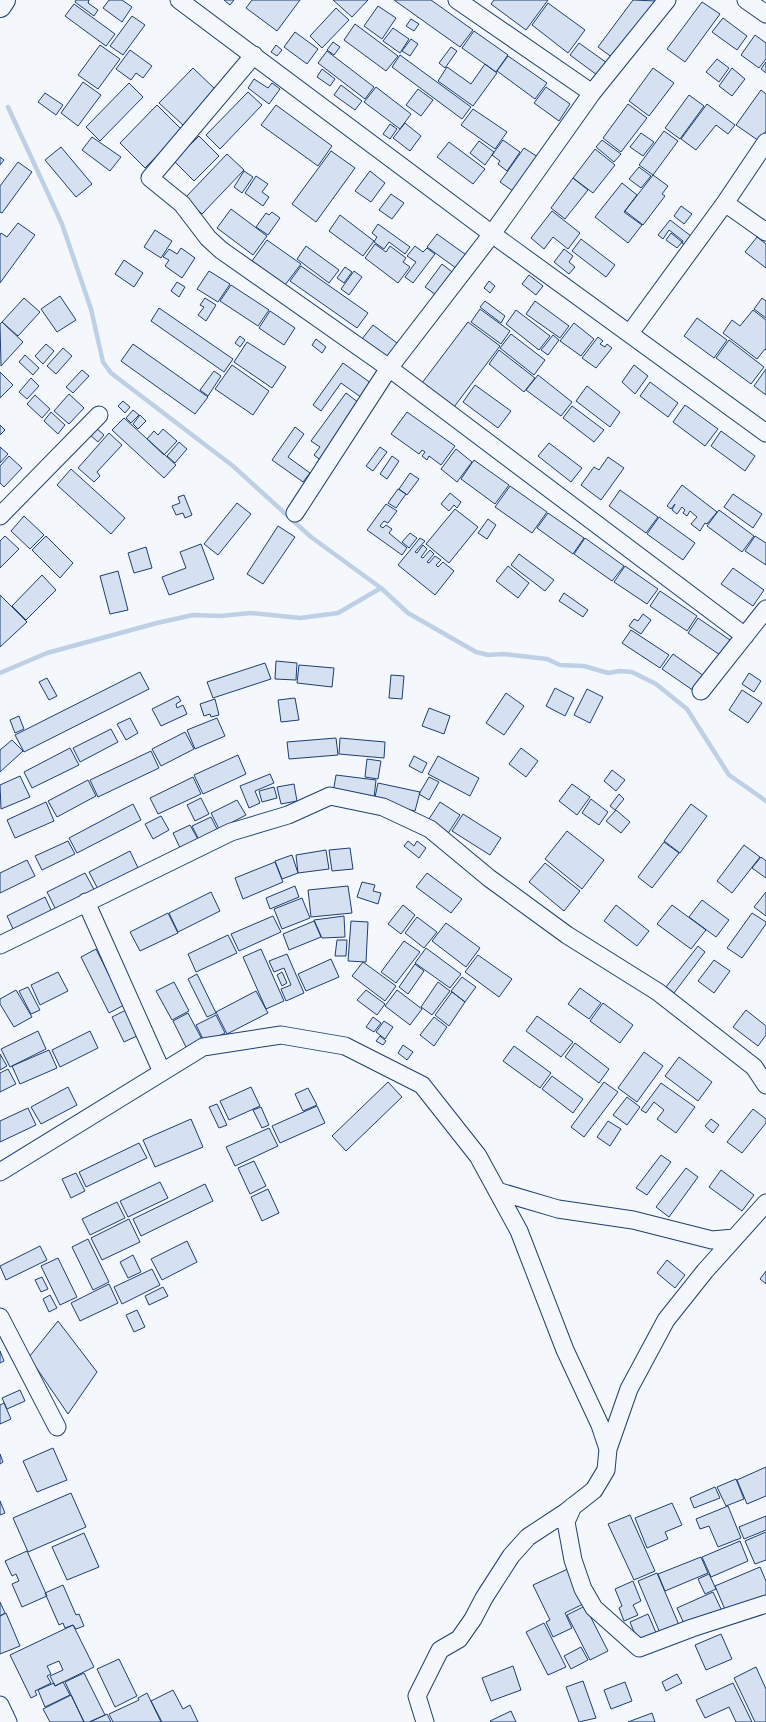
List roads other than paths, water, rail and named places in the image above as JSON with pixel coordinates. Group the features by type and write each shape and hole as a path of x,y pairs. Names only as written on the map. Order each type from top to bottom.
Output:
{"main road":[{"path":"0,6 4,0"}],"street":[{"path":"179,0 492,234 766,433"},
{"path":"457,0 592,93"},
{"path":"295,513 389,368 492,234 592,93 667,0"},
{"path":"746,0 766,14"},
{"path":"254,55 150,178 182,204 208,238 221,250 389,368 745,636"},
{"path":"630,333 725,203 766,142"},
{"path":"725,203 766,232"},
{"path":"0,516 99,415"},
{"path":"700,691 766,609"},
{"path":"0,945 231,832 288,815 330,796 383,807 430,829 489,878 567,935 658,992 754,1067 766,1085"},
{"path":"86,902 162,1072"},
{"path":"0,1172 203,1047 281,1035 345,1046 422,1085 478,1156 519,1231 565,1350 600,1425 608,1449"},
{"path":"497,1191 558,1209 633,1220 712,1240 734,1238"},
{"path":"425,1722 417,1696 440,1650 459,1639 474,1619 484,1598 511,1556 528,1537 594,1490 606,1470 608,1449 629,1389 666,1320 705,1271 766,1203"},
{"path":"0,1317 56,1427"},
{"path":"573,1506 566,1522 573,1560 583,1590 594,1608 639,1648 692,1628 766,1604"},
{"path":"0,1705 8,1722"}],"waterway":[{"path":"8,107 62,224 91,309 103,362 111,373 233,466 311,537 381,588"},
{"path":"0,673 47,653 157,623 193,615 220,616 251,613 300,618 338,613 381,588 408,613 476,652 488,655 503,654 547,659 560,665 584,666 608,673 620,671 632,672 656,684 687,709 729,775 766,801"}]}
